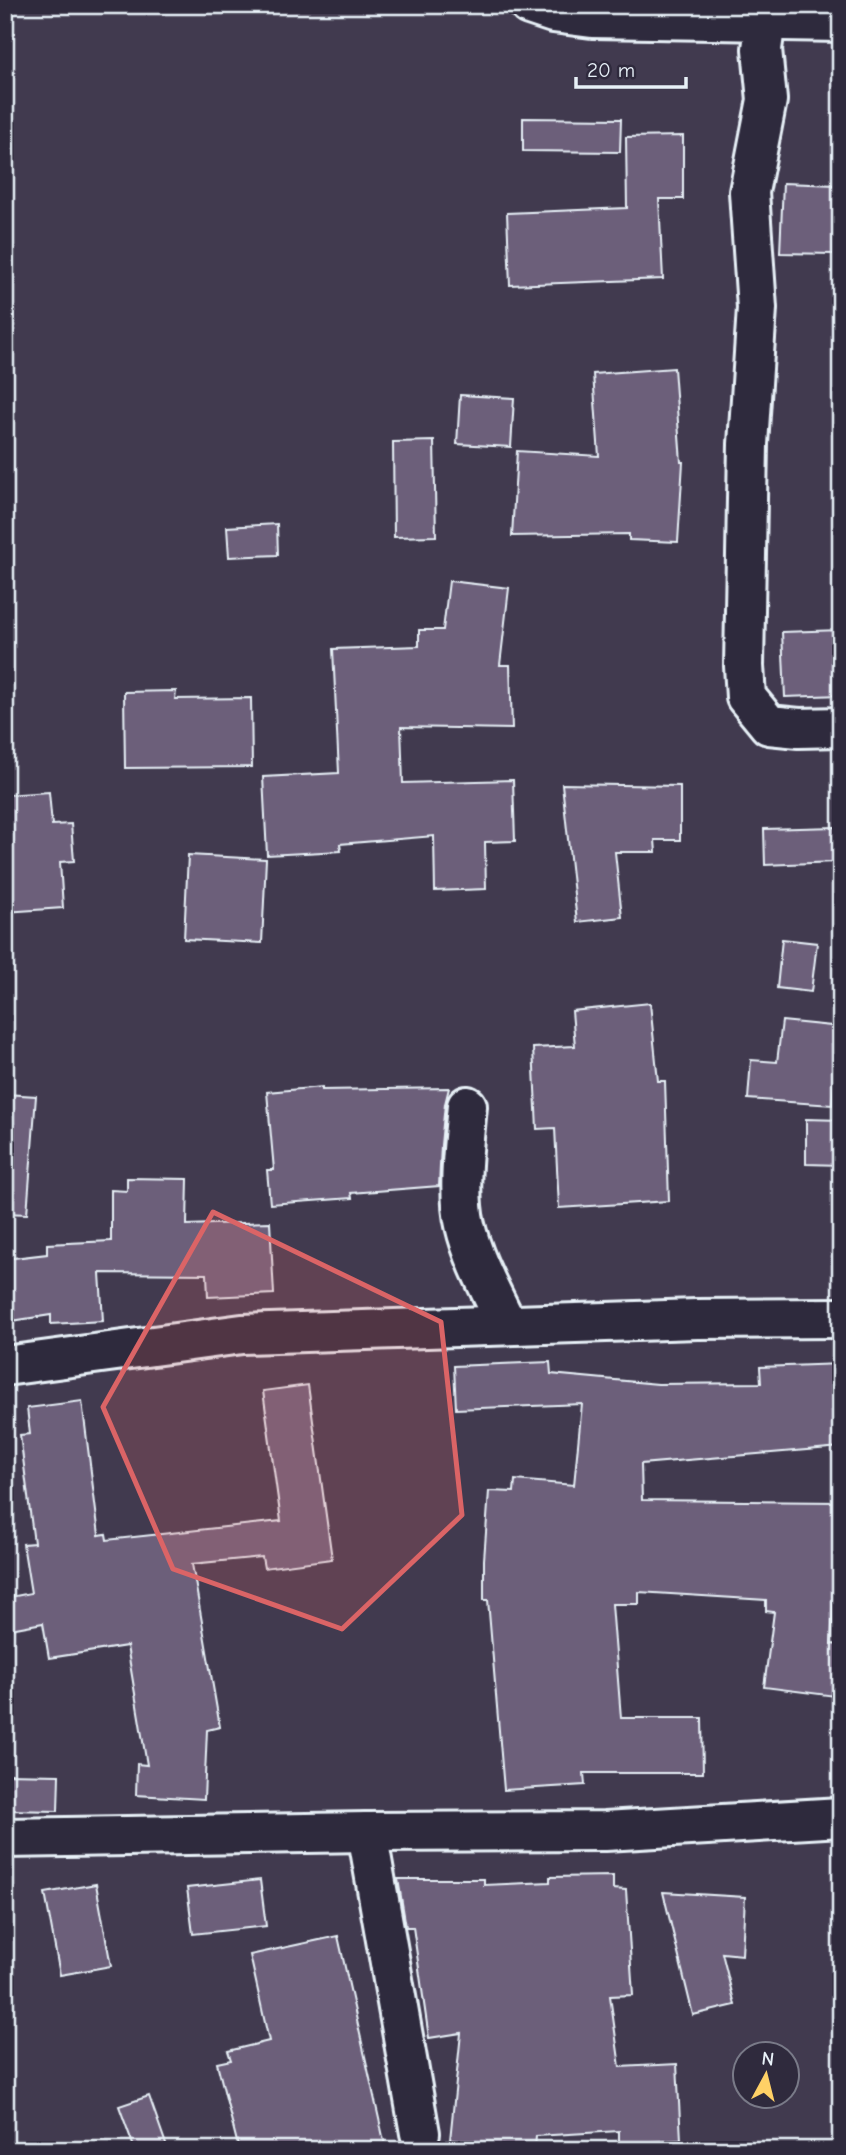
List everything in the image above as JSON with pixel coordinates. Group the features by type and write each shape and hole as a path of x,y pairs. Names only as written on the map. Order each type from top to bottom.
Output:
{"street":[{"path":"528,5 553,13 592,18 841,22"},
{"path":"766,20 762,49 767,100 749,192 757,308 748,444 745,548 746,697 769,725 799,728 841,727"},
{"path":"467,1107 463,1158 464,1224 478,1263 507,1325"},
{"path":"5,1366 242,1334 697,1319 841,1318"},
{"path":"5,1838 605,1831 841,1817"},
{"path":"367,1832 420,2133"}],"highlighted area":[{"path":"213,1212 441,1322 462,1515 342,1629 173,1569 103,1407"}],"building":[{"path":"523,118 621,119 620,152 523,151"},
{"path":"683,136 683,199 659,199 663,279 510,285 507,213 627,208 626,137"},
{"path":"783,183 837,185 834,254 780,253"},
{"path":"674,368 683,462 678,542 629,540 629,534 512,536 517,451 599,456 593,374"},
{"path":"460,395 514,398 511,447 457,444"},
{"path":"434,441 436,536 394,537 393,442"},
{"path":"277,524 278,555 229,557 227,527"},
{"path":"449,581 509,588 500,665 510,665 512,729 401,727 403,783 513,780 515,841 485,842 486,889 435,891 434,836 340,844 341,851 267,855 263,777 339,773 333,649 419,646 419,630 443,630"},
{"path":"841,630 841,695 785,697 782,632"},
{"path":"176,691 175,699 251,698 252,767 125,768 124,692"},
{"path":"562,784 680,786 680,840 655,840 656,852 615,852 622,917 577,922"},
{"path":"49,792 52,825 71,824 74,861 60,862 63,908 5,912 5,795"},
{"path":"835,827 835,862 765,865 764,829"},
{"path":"188,855 266,859 262,943 184,939"},
{"path":"782,939 817,943 811,992 777,988"},
{"path":"650,1003 658,1081 665,1081 669,1201 559,1208 555,1128 537,1129 533,1048 575,1046 572,1011"},
{"path":"782,1021 841,1027 841,1060 836,1060 832,1105 748,1099 751,1060 777,1062"},
{"path":"322,1087 322,1090 449,1088 445,1104 439,1186 351,1193 352,1198 270,1204 267,1170 274,1170 267,1092"},
{"path":"5,1094 36,1096 27,1214 5,1213"},
{"path":"806,1119 841,1120 841,1165 806,1164"},
{"path":"127,1178 188,1179 187,1225 270,1222 274,1294 208,1297 207,1274 100,1273 103,1321 51,1324 51,1315 5,1322 5,1259 47,1254 47,1244 111,1241 111,1190 127,1191"},
{"path":"550,1362 551,1374 658,1384 761,1383 760,1367 841,1364 841,1447 641,1464 642,1500 841,1502 841,1569 835,1569 831,1644 841,1645 835,1696 764,1687 774,1612 766,1611 766,1600 639,1592 639,1604 612,1604 621,1718 702,1718 703,1773 584,1773 585,1785 504,1790 488,1600 484,1600 489,1491 514,1492 515,1480 574,1485 582,1404 456,1409 454,1366"},
{"path":"308,1385 332,1559 264,1568 262,1557 192,1564 220,1727 207,1730 204,1799 136,1795 137,1764 147,1765 127,1646 49,1658 43,1623 5,1630 5,1598 31,1593 23,1544 34,1543 20,1435 30,1434 27,1408 82,1401 99,1535 106,1534 107,1540 281,1521 263,1391"},
{"path":"5,1774 59,1775 58,1811 5,1810"},
{"path":"613,1876 613,1889 626,1890 633,1995 610,1996 620,2067 677,2064 681,2140 619,2144 619,2131 536,2136 535,2149 450,2140 461,2033 429,2038 413,1927 406,1927 398,1879 484,1879 484,1885 550,1882 550,1877"},
{"path":"260,1880 266,1926 193,1934 187,1888"},
{"path":"96,1884 111,1966 60,1975 45,1893"},
{"path":"663,1892 745,1897 742,1955 722,1953 735,2005 693,2015"},
{"path":"338,1936 386,2150 239,2150 217,2063 231,2060 228,2051 269,2041 250,1955"},
{"path":"149,2096 168,2150 135,2150 119,2106"}]}
